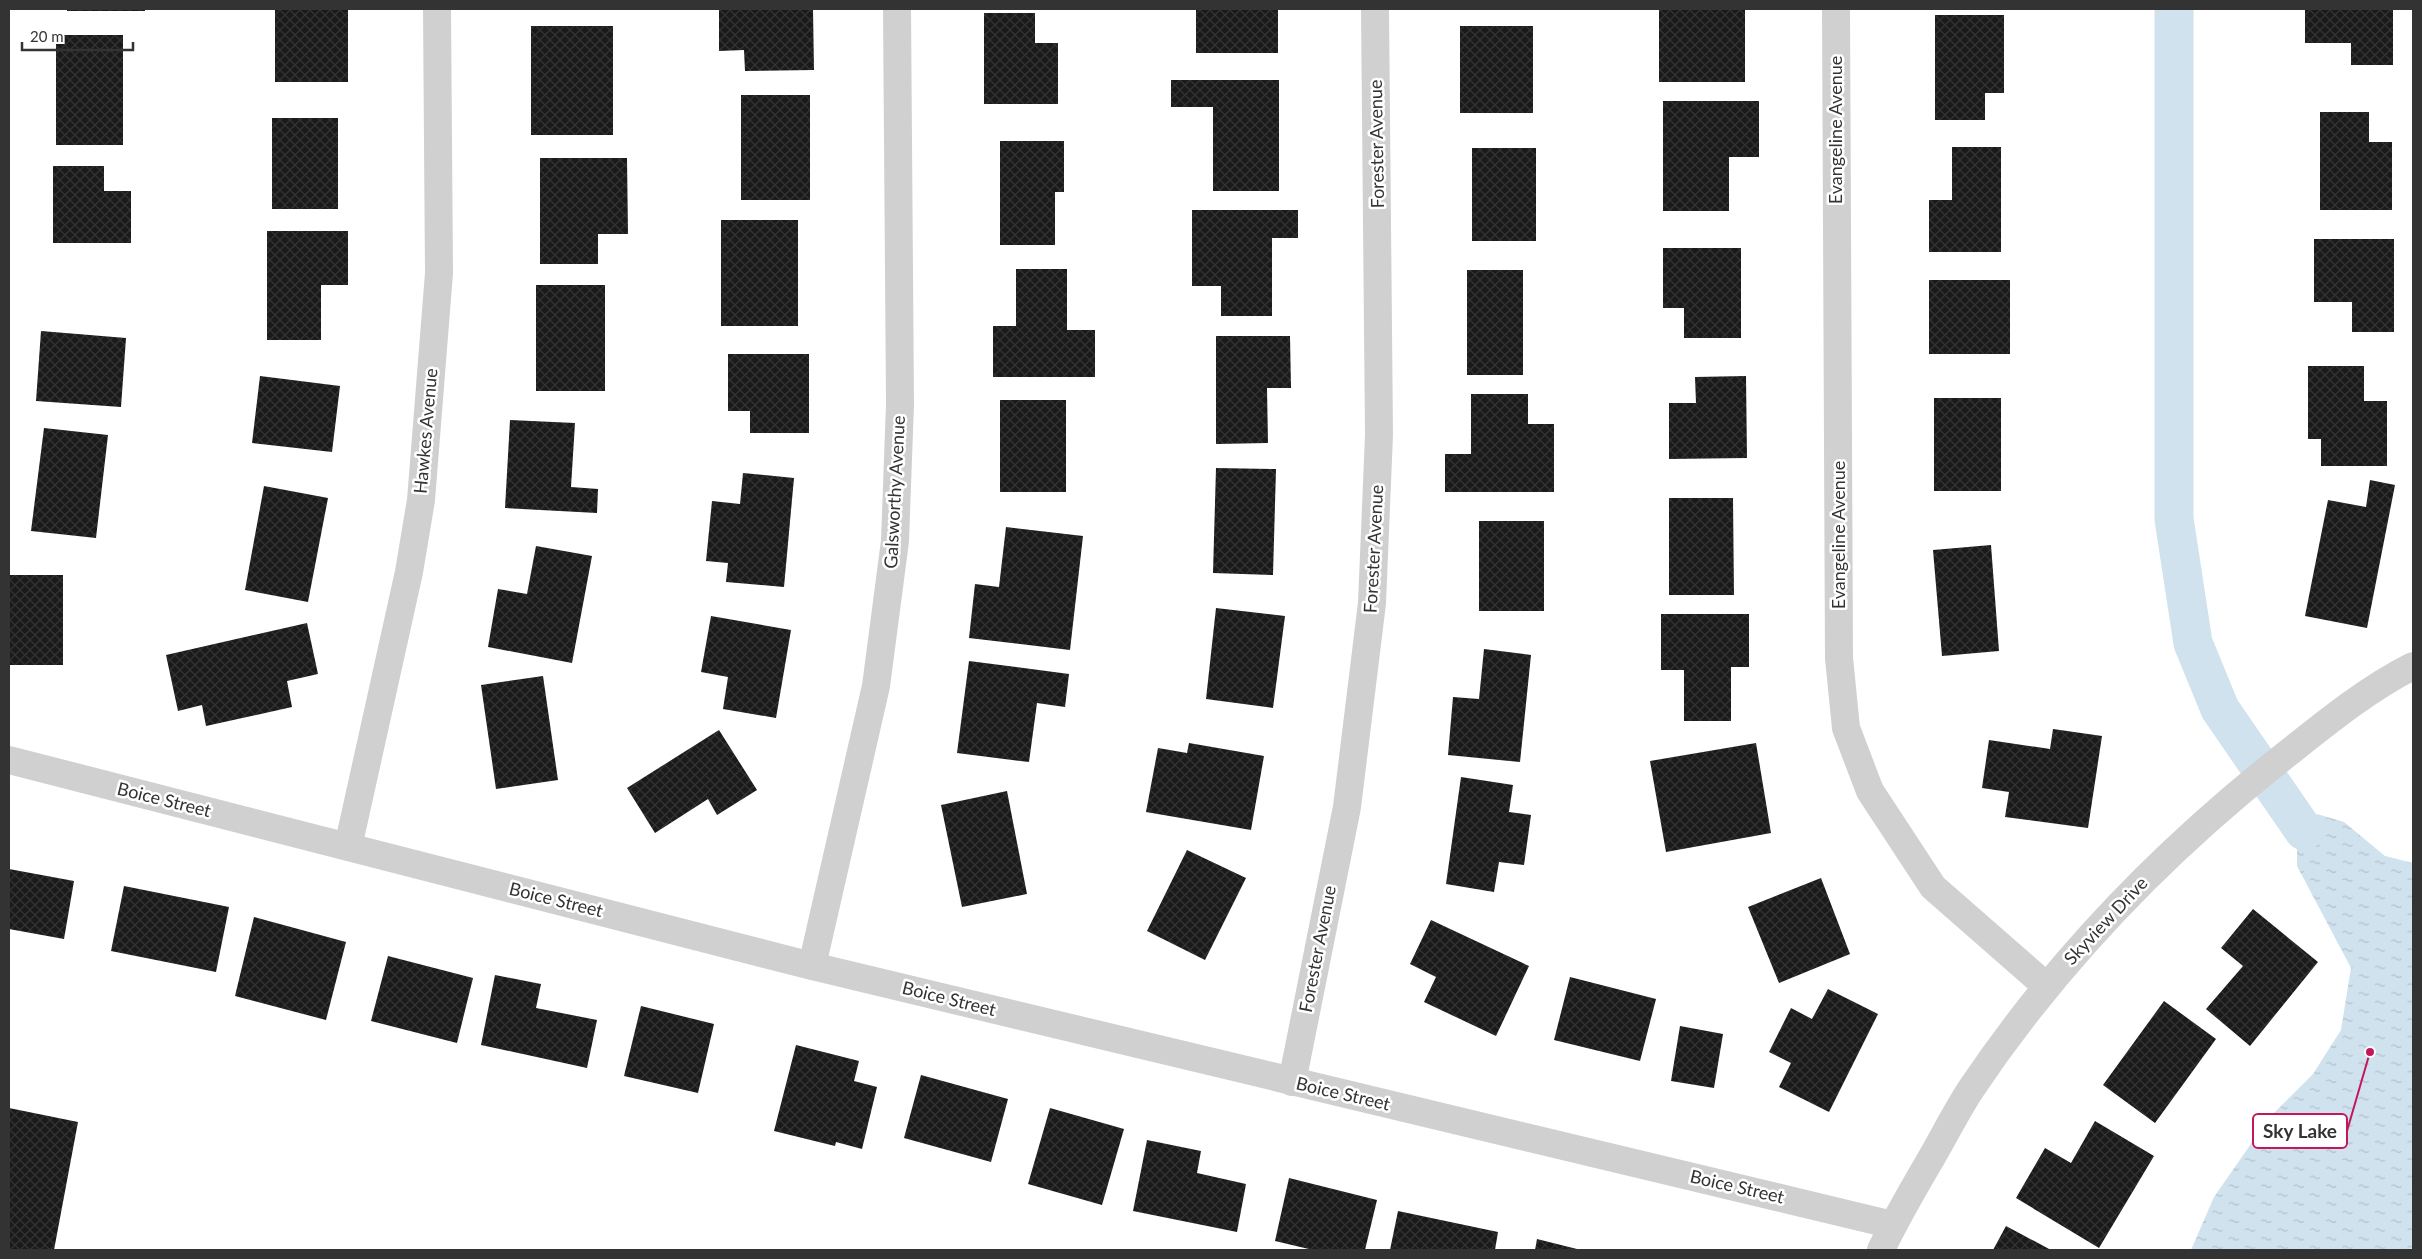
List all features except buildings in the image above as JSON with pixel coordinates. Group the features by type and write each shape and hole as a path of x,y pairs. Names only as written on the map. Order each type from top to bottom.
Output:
{"street":[{"name":"Hawkes Avenue","path":"348,847 407,582 421,500 439,273 437,9"},
{"name":"Galsworthy Avenue","path":"812,966 876,686 895,541 900,404 897,9"},
{"name":"Forester Avenue","path":"1292,1082 1347,807 1372,603 1379,435 1375,9"},
{"name":"Evangeline Avenue","path":"1836,9 1839,658 1846,728 1870,792 1933,887 2046,986"},
{"name":"Skyview Drive","path":"1881,1250 1893,1225 1971,1090 2046,986 2144,879 2238,793 2299,744 2386,680 2413,666"},
{"name":"Boice Street","path":"9,760 812,966 1893,1225"}],"water":[{"path":"2317,814 2344,822 2385,856 2413,863 2413,1250 2191,1250 2214,1197 2269,1118 2313,1074 2341,1030 2351,968 2297,866 2297,839"}],"waterway":[{"path":"2174,9 2174,519 2193,643 2220,709 2304,831"}],"place":[{"name":"Sky Lake","path":"2370,1052"}]}
